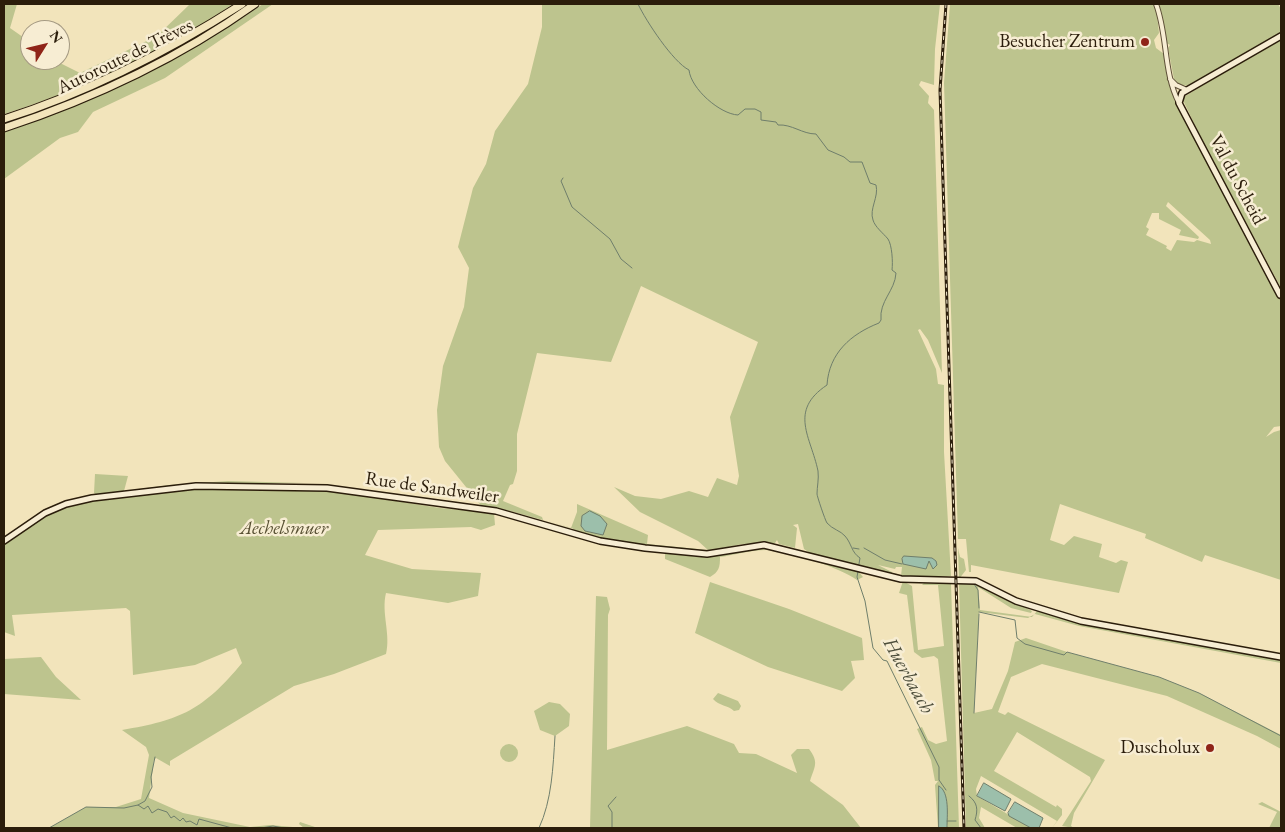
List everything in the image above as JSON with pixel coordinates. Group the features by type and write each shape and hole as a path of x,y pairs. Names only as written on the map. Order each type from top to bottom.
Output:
{"highway":[{"name":"Autoroute de Trèves","path":"4,119 36,109 125,71 172,47 242,4"},
{"name":"Autoroute de Trèves","path":"4,128 129,78 176,54 255,4"}],"main road":[{"path":"1179,103 1179,97 1187,90 1281,36"},
{"name":"Val du Scheid","path":"1179,103 1280,295"},
{"name":"Rue de Sandweiler","path":"4,541 45,513 66,504 171,488 272,486 327,488 496,512 600,541 682,553 707,554 751,545 776,546 910,580 976,581 1016,601 1081,621 1281,657"}],"street":[{"name":"Val du Scheid","path":"1156,4 1160,16 1170,79 1179,103"},
{"path":"1170,79 1176,85 1187,90"}],"green space":[{"path":"4,4 17,4 10,28 20,35 20,70 70,70 70,68 80,73 157,36 190,4 233,4 179,38 94,81 4,114"},
{"path":"263,4 273,4 165,78 93,112 78,132 60,138 4,179 4,132 73,105 138,76 200,43"},
{"path":"542,4 940,4 935,49 934,85 921,81 919,85 929,96 928,103 934,110 942,373 928,340 920,329 918,330 936,369 938,384 944,385 944,452 951,576 917,578 901,576 902,567 896,567 895,569 878,565 892,572 892,574 810,553 804,549 798,524 793,525 797,528 795,548 779,544 777,540 775,543 742,544 704,552 600,539 576,532 571,528 577,512 577,504 648,535 647,544 708,550 698,541 640,512 614,487 635,496 661,499 689,491 708,497 717,478 737,485 739,476 730,417 758,342 641,286 611,362 537,353 517,434 517,471 513,484 510,485 503,501 542,517 543,520 510,511 483,508 445,461 439,447 437,410 443,366 464,307 469,268 458,247 473,188 486,164 495,131 528,84 542,27"},
{"path":"950,4 1278,4 1281,9 1281,34 1188,86 1177,84 1174,79 1168,48 1170,45 1165,42 1156,5 1159,33 1154,40 1156,48 1164,54 1172,93 1281,301 1281,426 1274,427 1266,437 1281,430 1281,580 1205,555 1202,562 1145,538 1146,534 1060,504 1050,540 1064,545 1074,536 1102,544 1099,557 1116,563 1121,560 1128,562 1119,593 971,565 971,572 969,572 966,539 958,539 944,83","holes":["1168,202 1210,240 1211,244 1197,240 1194,242 1177,240 1171,251 1166,248 1167,246 1146,235 1149,229 1146,227 1152,213 1159,213 1159,219 1181,230 1179,235 1198,239 1199,237 1166,206"]},
{"path":"1281,38 1281,288 1200,136 1182,98"},
{"path":"95,474 128,476 124,491 97,496 94,493"},
{"path":"228,481 304,483 215,483 131,490 170,485"},
{"name":"Aechelsmuer","path":"192,488 327,490 440,508 494,513 495,525 481,530 471,527 378,530 365,555 412,569 481,573 478,596 448,603 386,593 386,654 334,674 294,686 170,761 170,766 156,758 154,760 149,798 183,813 250,827 270,825 304,828 49,828 86,807 116,807 141,799 149,755 146,747 122,730 160,722 190,710 215,692 242,663 236,648 195,665 133,675 130,611 126,608 12,615 15,636 4,632 4,542 33,522 61,507 125,495"},
{"path":"777,548 858,571 863,577 857,580 813,560 766,550 720,557 718,569 710,577 665,559 665,553 699,557 736,550"},
{"path":"958,548 960,557 964,559 966,570 959,579"},
{"path":"903,581 912,586 918,650 944,646 938,585 922,585 924,583 951,584 959,828 938,828 935,785 938,781 935,781 931,760 917,729 922,727 928,740 936,744 947,741 938,659 934,656 922,658 914,652 907,595 899,593"},
{"path":"710,582 789,609 862,638 864,660 851,661 855,678 842,691 768,667 695,633"},
{"path":"959,582 978,583 1032,611 1031,613 1011,608 978,587 980,610 1030,617 979,612 974,713 992,709 1008,671 1015,642 1026,638 1067,652 1159,677 1199,693 1281,735 1281,749 1257,736 1167,696 1042,664 1011,677 998,712 1005,715 1008,712 1105,760 1074,813 1071,826 1074,828 1062,826 1091,781 1090,777 1017,732 994,771 1056,807 1057,805 1062,809 1062,815 1052,828 1057,821 981,776 976,789 977,796 1031,828 1017,828 981,807 979,818 985,828 966,828"},
{"path":"596,596 607,597 610,609 608,615 607,750 687,726 734,744 739,753 756,754 797,773 791,755 797,749 809,749 815,761 815,768 810,781 843,805 861,828 590,828"},
{"path":"1038,610 1281,659 1281,663 1079,626 1034,614"},
{"path":"41,657 56,677 81,700 4,694 4,659"},
{"path":"718,693 738,701 741,706 739,710 734,711 715,701 713,699"},
{"path":"549,702 560,704 570,714 569,726 555,736 540,730 534,711"},
{"path":"509,744 515,747 518,753 515,759 509,762 503,759 500,753 503,747"},
{"path":"1262,802 1281,812 1281,828 1269,828 1277,812 1258,804"},
{"path":"300,822 318,828 304,828 299,824"}],"shaded area":[{"path":"590,511 600,516 607,524 603,535 585,531 581,526 582,516"},
{"path":"904,556 932,558 936,561 937,565 933,569 929,561 926,569 903,564 902,559"},
{"path":"984,783 1011,799 1005,811 977,796"},
{"path":"939,786 945,793 947,828 939,828"},
{"path":"1015,802 1043,818 1039,828 1031,828 1009,816 1008,813"}],"waterway":[{"name":"Huerbaach","path":"638,4 660,40 675,59 689,70 695,85 715,105 731,114 738,115 745,109 755,109 761,112 761,120 776,122 778,125 816,134 828,150 844,157 850,162 862,162 870,183 876,185 877,189 872,216 875,225 888,239 892,254 892,270 896,273 895,279 882,307 881,320 879,323 859,333 843,346 832,363 827,385 815,395 808,405 805,415 807,436 818,471 817,494 823,513 827,523 847,539 860,558 859,564"},
{"path":"563,178 561,181 572,207 610,239 621,259 632,268"},
{"path":"853,548 859,549"},
{"path":"864,548 885,560 902,564"},
{"name":"Huerbaach","path":"858,571 857,577 865,601 873,648 883,660 887,661 939,767 939,780 946,790"},
{"path":"970,583 974,584 978,590 979,608"},
{"path":"979,612 1015,620 1017,638 1025,644 1064,655 1067,652 1159,677 1199,693 1281,736"},
{"path":"974,713 979,614"},
{"path":"539,828 549,795 555,736"},
{"path":"138,805 145,801 152,787 151,777 155,757"},
{"name":"Huerbaach","path":"969,796 976,804 975,820 981,828"},
{"path":"612,828 612,812 608,806 616,797"},
{"path":"49,828 86,807 124,808 138,805 144,809 148,806 152,813 158,809 167,812 171,818 174,816 180,821 183,818 186,822 190,821 197,825 199,819 232,828"},
{"path":"947,821 956,821"},
{"path":"261,828 273,826 284,828"}],"railway":[{"path":"946,4 940,90 964,828"}],"place":[{"name":"Besucher Zentrum","path":"1145,42"},
{"name":"Duscholux","path":"1210,748"}]}
